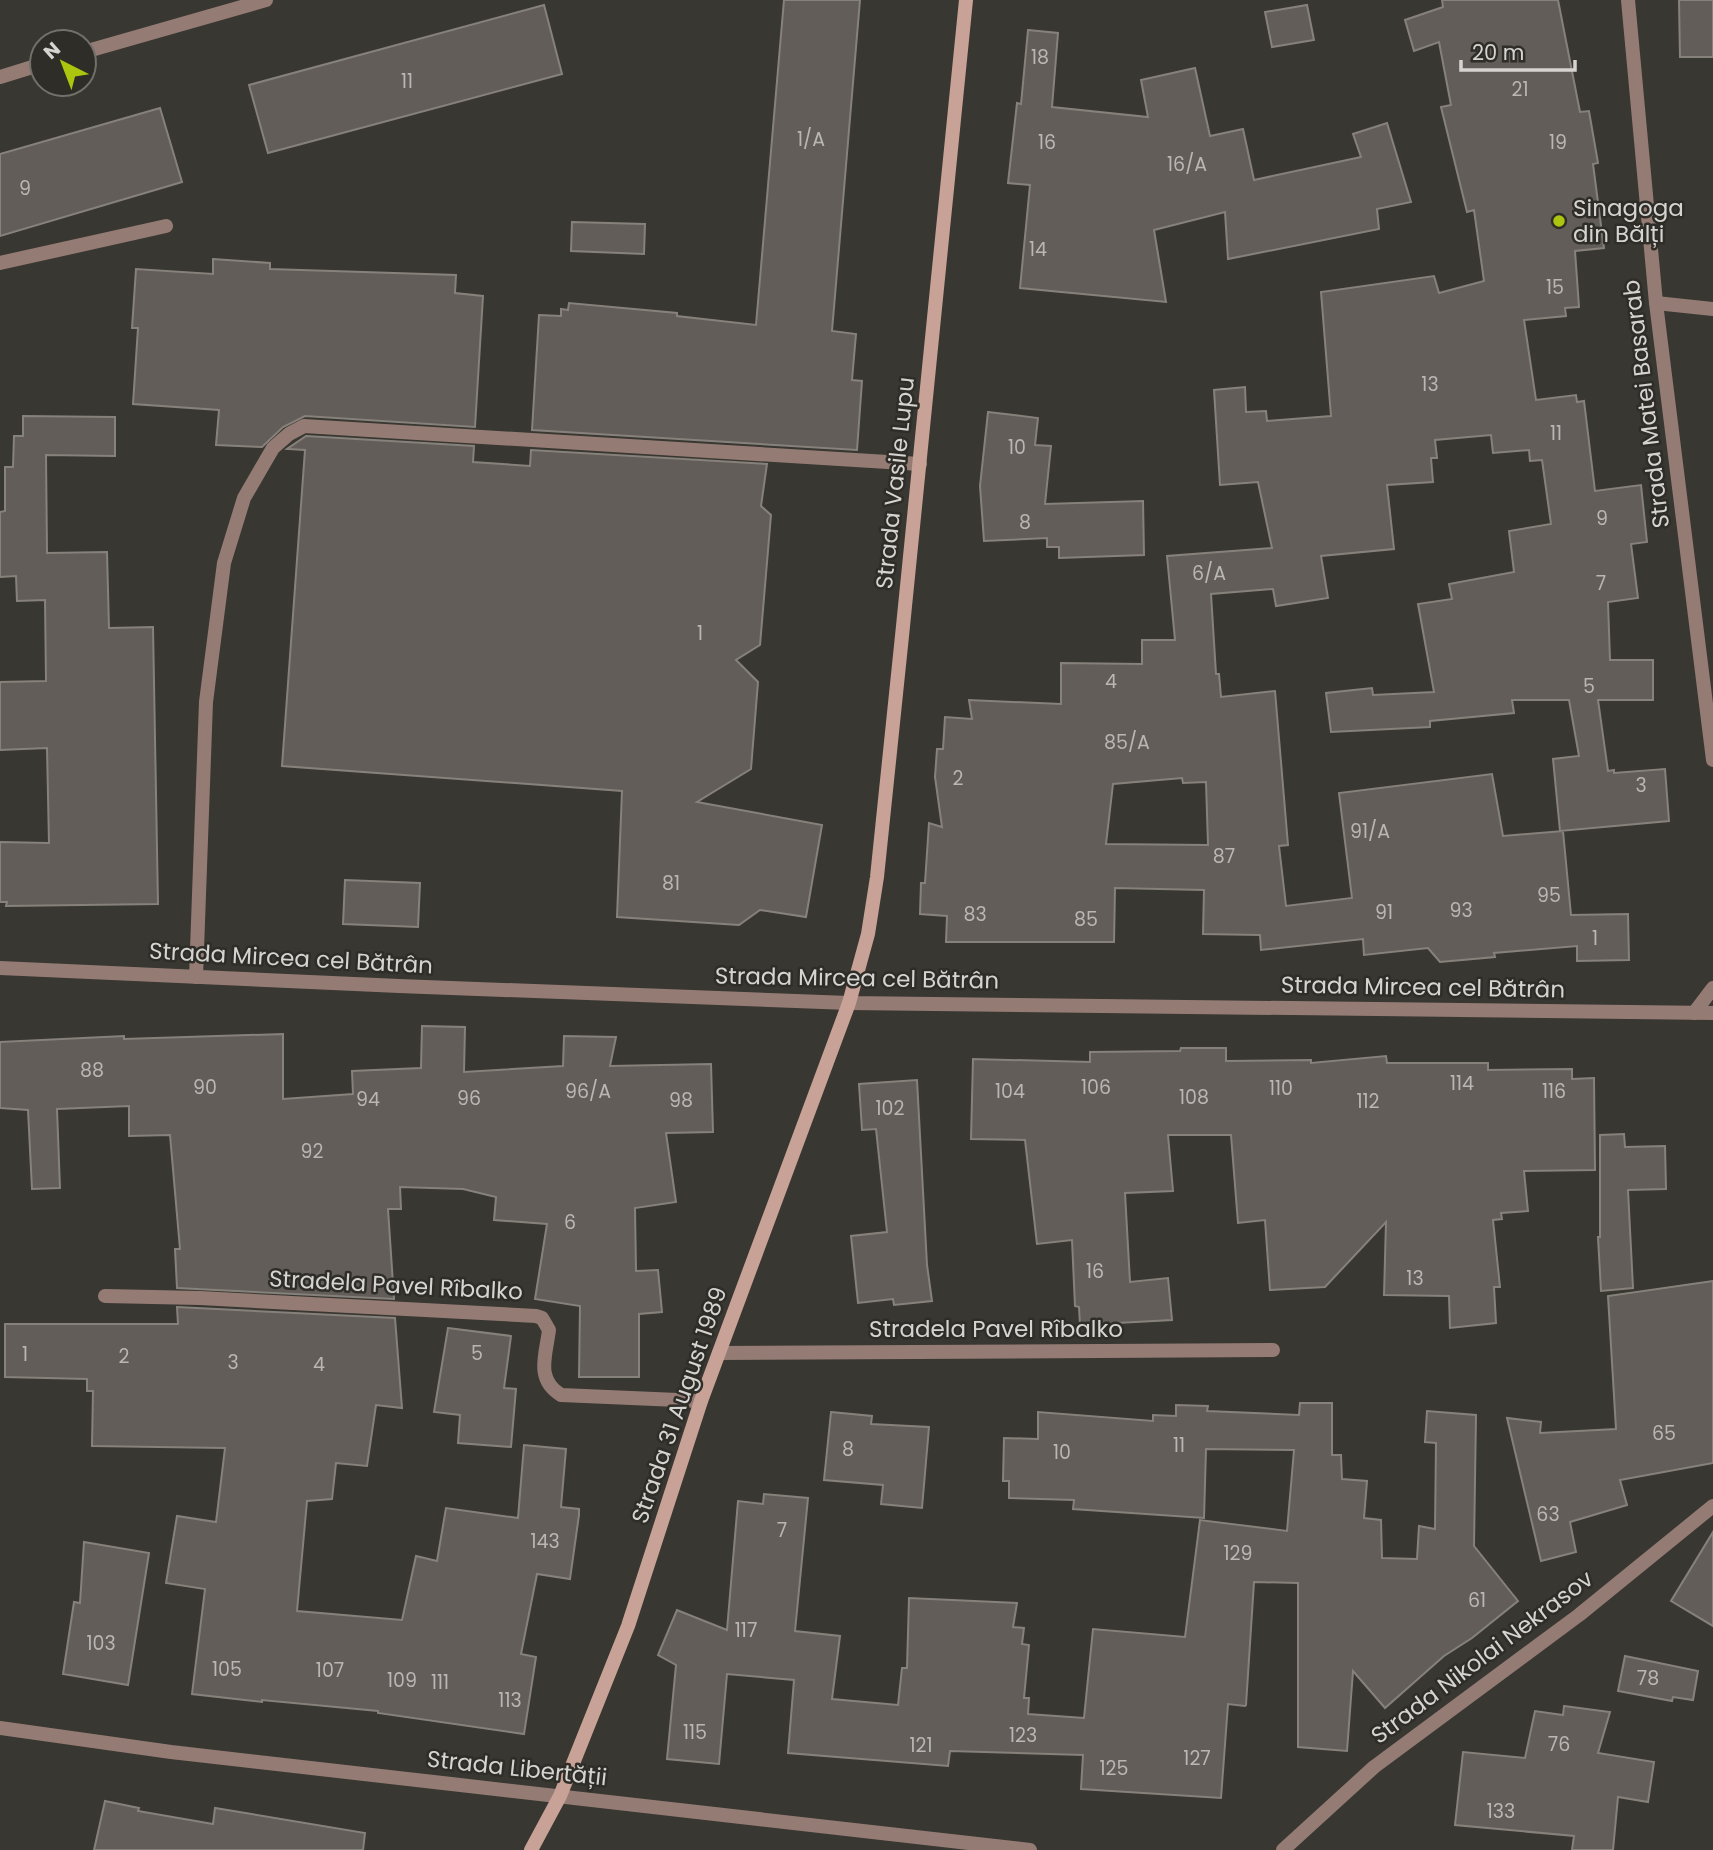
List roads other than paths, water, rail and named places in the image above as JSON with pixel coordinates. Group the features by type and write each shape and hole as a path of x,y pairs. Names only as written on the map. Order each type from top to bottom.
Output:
{"main road":[{"name":"Strada Vasile Lupu","path":"860,969 869,934 877,877 966,0"},
{"name":"Strada 31 August 1989","path":"531,1850 560,1796 628,1626 701,1401 860,969"}],"street":[{"path":"98,48 267,0"},
{"name":"Strada Matei Basarab","path":"1628,0 1656,303 1713,760"},
{"path":"0,77 28,68"},
{"path":"0,263 166,226"},
{"path":"1656,303 1713,309"},
{"path":"196,976 206,702 224,563 244,498 273,448 289,434 304,426 920,464"},
{"name":"Strada Mircea cel Bătrân","path":"0,968 849,1003 1713,1013"},
{"path":"1695,1013 1713,988"},
{"name":"Stradela Pavel Rîbalko","path":"105,1296 536,1316 542,1318 550,1331 543,1365 545,1379 552,1390 561,1395 701,1401"},
{"name":"Stradela Pavel Rîbalko","path":"719,1353 1273,1350"},
{"name":"Strada Nikolai Nekrasov","path":"1283,1850 1374,1767 1578,1615 1713,1506"},
{"name":"Strada Libertății","path":"0,1728 171,1752 1030,1850"}],"place":[{"name":"Sinagoga din Bălți","path":"1559,221"}]}
